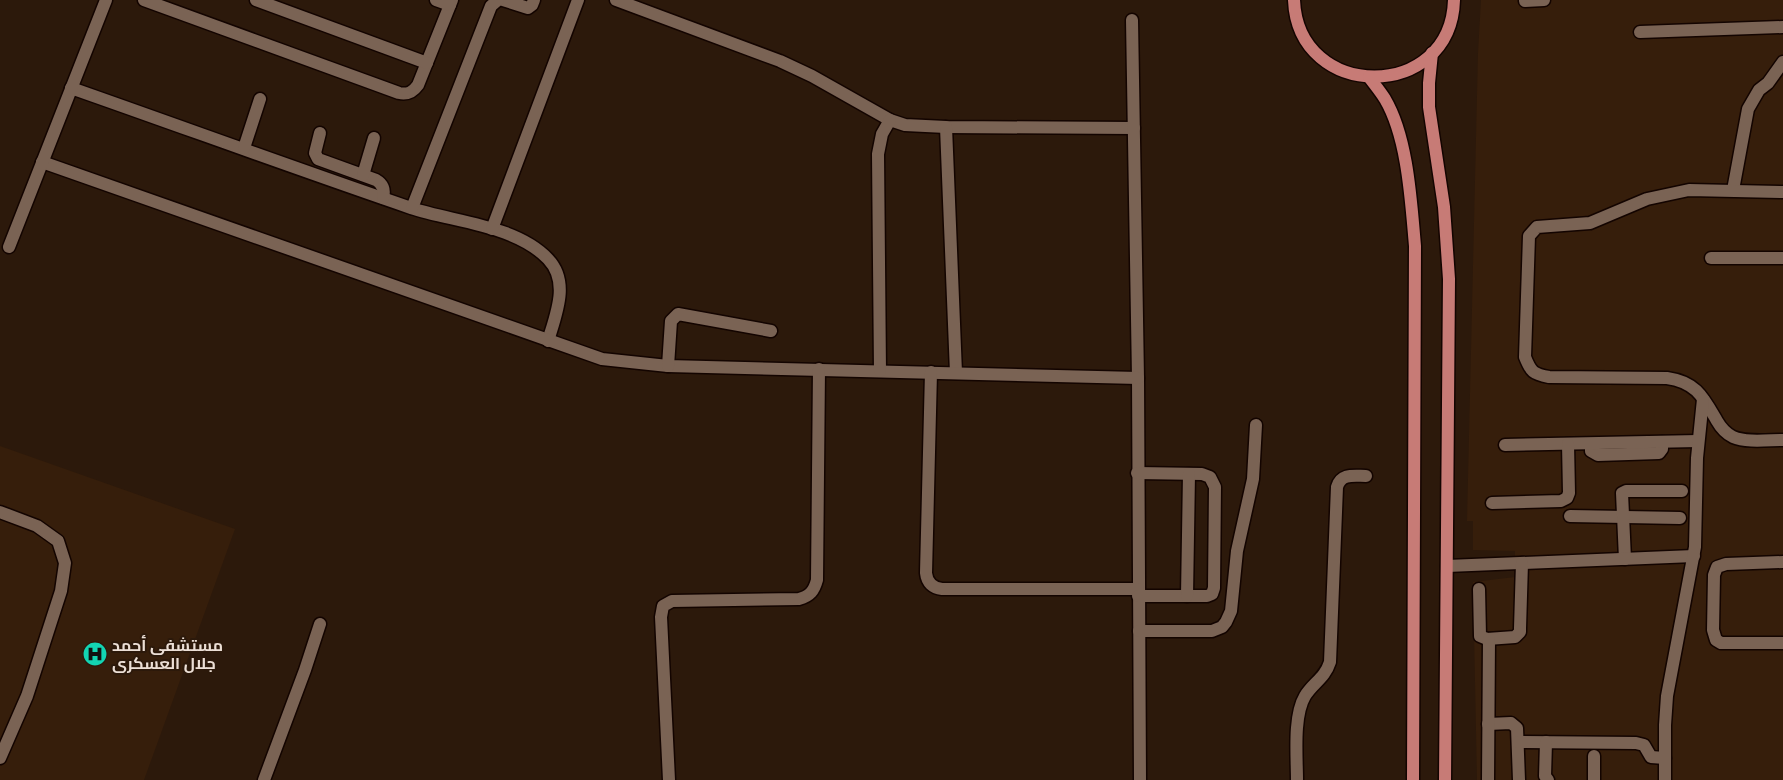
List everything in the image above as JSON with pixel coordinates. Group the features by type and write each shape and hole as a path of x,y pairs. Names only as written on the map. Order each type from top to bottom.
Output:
{"main road":[{"path":"1293,1 1300,28 1318,54 1332,66 1344,72 1368,77 1392,76 1403,72 1432,53 1447,32 1454,0"},
{"path":"1432,53 1429,107 1444,207 1449,270 1445,780"},
{"path":"1368,77 1385,99 1398,128 1412,206 1415,246 1413,780"}],"lane":[{"path":"9,247 106,0"},
{"path":"144,0 399,94 405,94 415,89 451,3 436,0"},
{"path":"256,0 427,63"},
{"path":"412,208 491,6 498,0"},
{"path":"503,0 528,8 534,0"},
{"path":"492,229 578,0"},
{"path":"616,0 791,66 890,120 913,126 946,128 1134,128"},
{"path":"1526,1 1544,0"},
{"path":"1132,20 1138,378 1140,780"},
{"path":"1640,32 1783,27"},
{"path":"1733,190 1748,109 1756,94 1768,83 1783,62"},
{"path":"72,88 412,208 510,235 538,250 548,259 556,270 560,281 558,310 548,341"},
{"path":"244,148 260,99"},
{"path":"880,371 878,154 882,134 890,120"},
{"path":"946,128 956,373"},
{"path":"320,133 315,149 318,159 380,182 384,190 383,198"},
{"path":"363,175 374,138"},
{"path":"42,162 602,360 668,366 1138,378"},
{"path":"1783,192 1689,190 1647,199 1590,223 1537,227 1529,236 1525,358 1529,368 1536,375 1549,377 1667,378 1680,380 1689,384 1704,399 1721,427 1731,436 1744,439 1783,440"},
{"path":"1711,258 1783,258"},
{"path":"668,366 671,321 678,314 771,331"},
{"path":"669,780 660,617 663,606 672,601 799,599 806,597 815,587 817,580 818,370"},
{"path":"931,372 926,573 933,586 942,589 1138,592 1187,596 1210,595 1214,588 1216,487 1210,477 1202,474 1137,473"},
{"path":"1665,780 1667,696 1694,556 1696,464 1704,399"},
{"path":"1139,631 1212,631 1217,630 1226,622 1231,610 1240,534 1254,479 1256,426"},
{"path":"1505,445 1591,444 1591,451 1598,454 1656,453 1662,449 1662,442 1698,441"},
{"path":"1492,502 1561,501 1566,498 1569,493 1568,444"},
{"path":"1187,596 1189,474"},
{"path":"1297,780 1298,731 1301,707 1309,690 1327,671 1330,662 1337,487 1340,480 1344,477 1366,476"},
{"path":"1625,559 1621,496 1623,492 1682,491"},
{"path":"0,512 37,526 58,541 65,563 61,591 30,686 0,758"},
{"path":"1570,516 1680,518"},
{"path":"1447,566 1694,556"},
{"path":"1783,562 1726,564 1717,568 1714,575 1713,630 1716,640 1721,643 1783,643"},
{"path":"1479,589 1479,633 1482,637 1489,639 1512,638 1518,635 1520,632 1522,563"},
{"path":"264,780 320,624"},
{"path":"1488,780 1489,639"},
{"path":"1488,724 1511,723 1515,725 1518,731 1519,780"},
{"path":"1518,742 1640,743 1644,745 1652,756 1665,758"},
{"path":"1546,742 1545,776 1548,780"},
{"path":"1594,756 1594,780"}],"shaded area":[{"path":"1481,0 1783,0 1783,780 1477,780 1473,582 1515,577 1515,551 1473,550 1473,521 1467,521 1478,53"},
{"name":"مستشفى أحمد جلال العسكرى","path":"0,446 235,529 144,780 0,780"}],"place":[{"name":"مستشفى أحمد جلال العسكرى","path":"95,654"}]}
